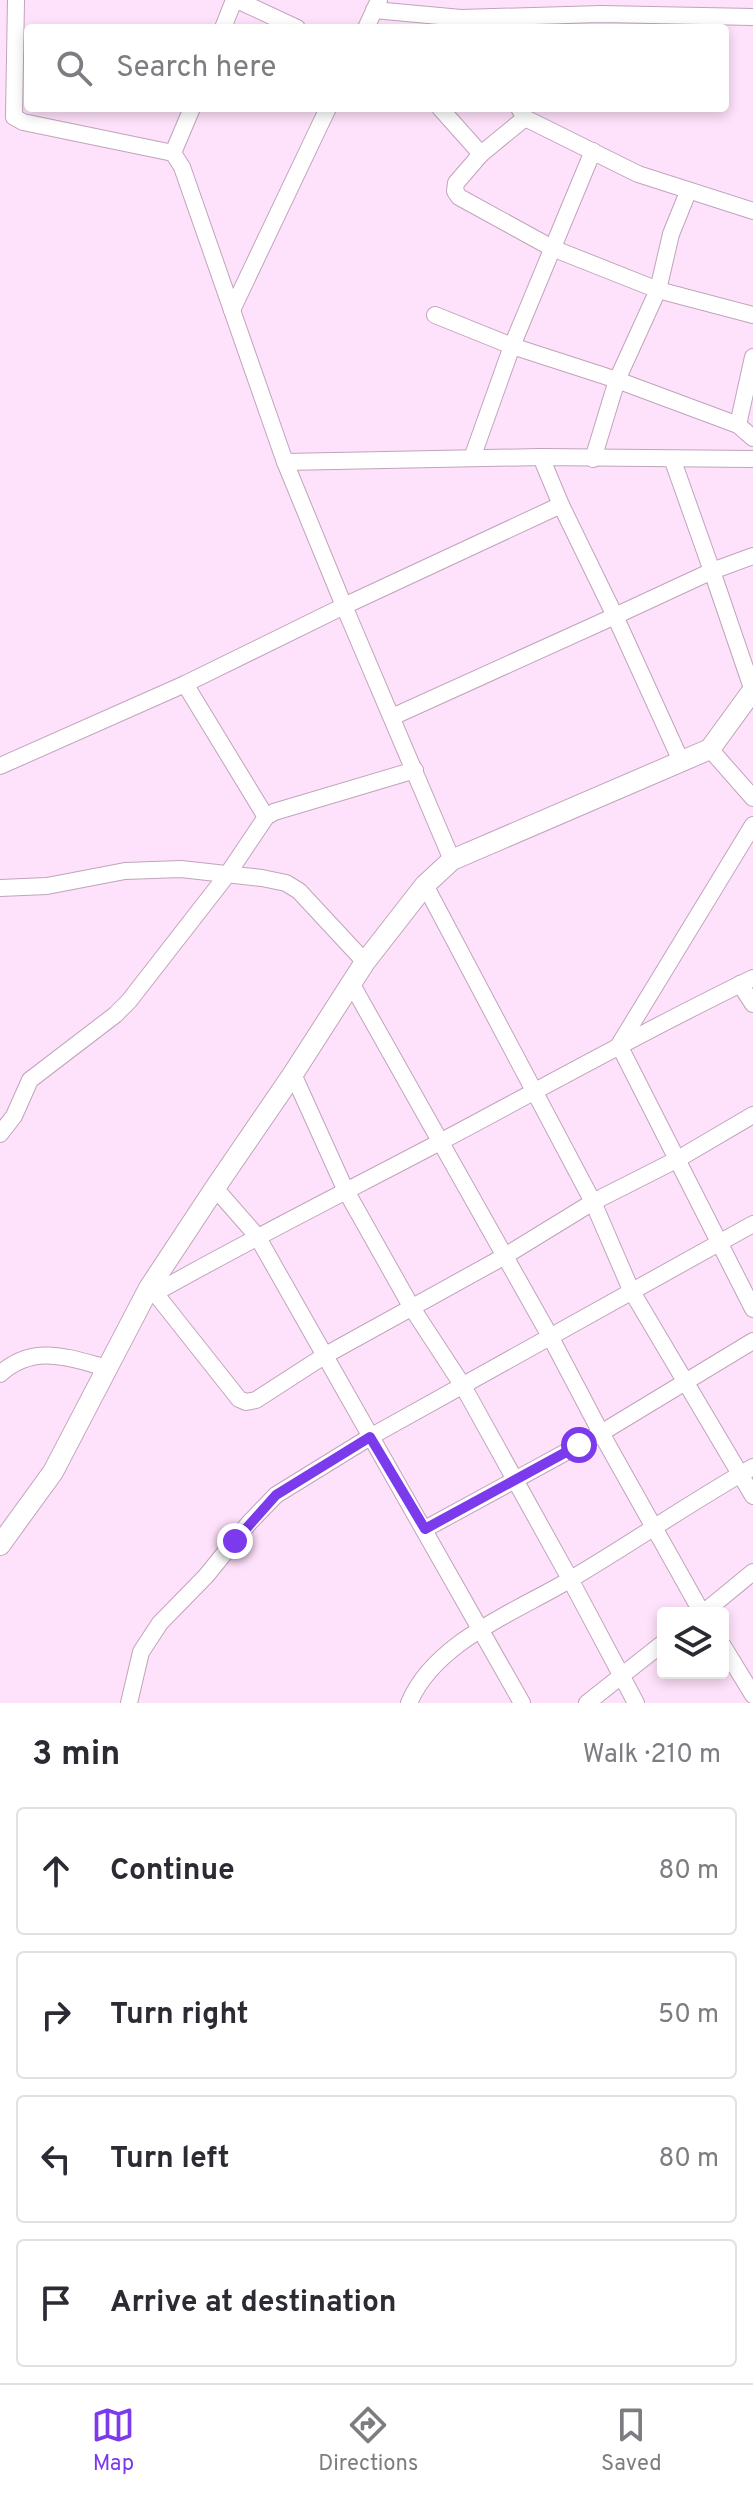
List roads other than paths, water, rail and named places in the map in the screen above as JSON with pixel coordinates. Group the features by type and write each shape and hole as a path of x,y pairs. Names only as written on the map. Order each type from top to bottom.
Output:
{"street":[{"path":"14,117 16,0"},
{"path":"225,24 235,0 288,24"},
{"path":"368,24 377,5 438,8 464,23 602,7 753,17"},
{"path":"0,102 23,122 173,153 182,167 285,462 452,860"},
{"path":"173,153 190,112"},
{"path":"232,310 326,112"},
{"path":"444,112 481,154"},
{"path":"753,211 638,174 522,113 456,183 455,191 459,197 552,248 658,290 753,315"},
{"path":"472,458 512,346 593,151"},
{"path":"593,459 617,380 658,290 671,234 688,192"},
{"path":"435,315 512,346 617,380 738,425 753,438"},
{"path":"738,425 753,357"},
{"path":"285,462 541,457 673,461 753,459"},
{"path":"541,457 681,761"},
{"path":"0,1545 53,1472 107,1368 215,1188 365,962 425,885 452,860 710,749 753,690 673,461"},
{"path":"0,766 185,684 561,505"},
{"path":"392,717 712,571 753,556"},
{"path":"185,684 266,817"},
{"path":"710,749 753,798"},
{"path":"0,1134 14,1116 30,1080 129,1001 227,875 266,817 415,770"},
{"path":"619,1045 753,825"},
{"path":"0,888 47,886 125,871 181,869 262,878 286,883 299,891 365,962"},
{"path":"425,885 593,1202 631,1290 685,1384 746,1471 753,1496"},
{"path":"152,1290 747,981 753,1004"},
{"path":"351,983 700,1607"},
{"path":"619,1045 753,1309"},
{"path":"293,1074 345,1189 412,1308 463,1386 636,1703"},
{"path":"152,1290 239,1399 246,1402 256,1400 324,1356 505,1256 593,1202 678,1159 753,1115"},
{"path":"215,1188 257,1236 522,1703"},
{"path":"129,1703 141,1652 160,1623 206,1576 276,1495 370,1437 753,1224"},
{"path":"425,1529 601,1433 753,1341"},
{"path":"2,1370 31,1357 49,1354 107,1368"},
{"path":"409,1703 427,1672 479,1629 570,1579 746,1471"},
{"path":"710,1607 753,1572"},
{"path":"587,1703 657,1648"},
{"path":"729,1656 753,1695"}]}
